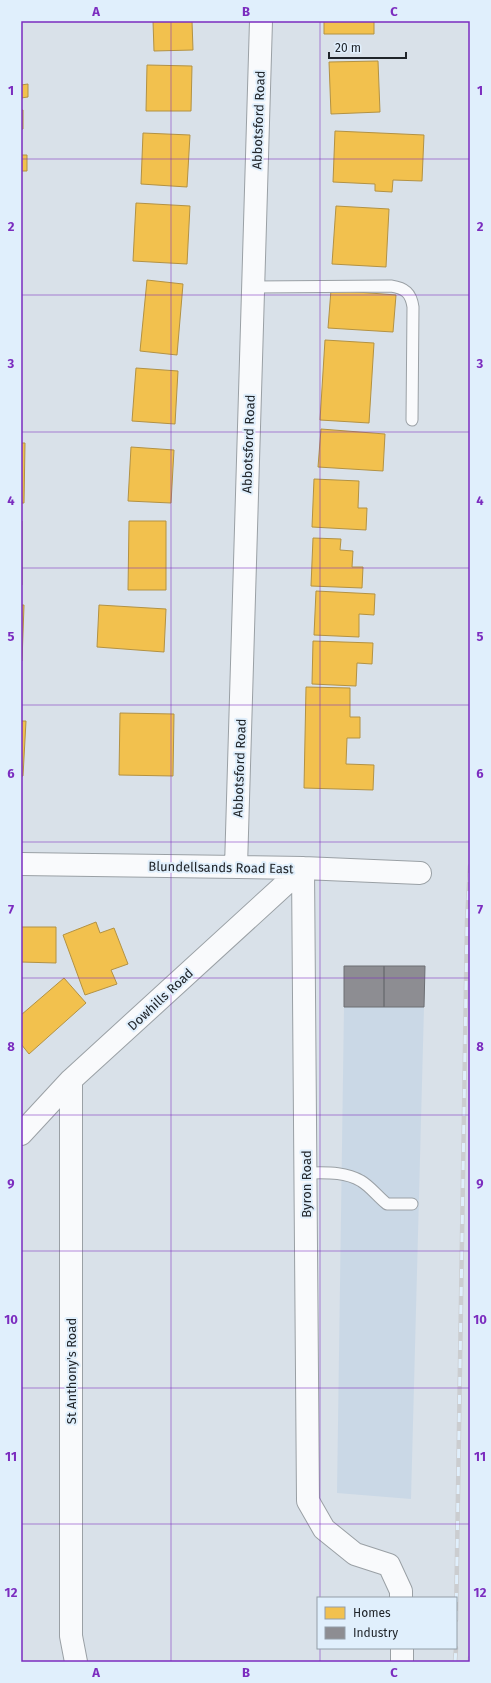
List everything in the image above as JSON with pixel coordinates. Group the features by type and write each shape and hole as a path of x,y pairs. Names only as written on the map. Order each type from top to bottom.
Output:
{"street":[{"name":"Abbotsford Road","path":"236,867 260,21"},
{"name":"Blundellsands Road East","path":"21,864 303,868 420,873"},
{"name":"Dowhills Road","path":"21,1134 71,1080 303,868"},
{"name":"Byron Road","path":"303,868 308,1501 324,1530 355,1554 389,1565 401,1591 401,1597"},
{"name":"St Anthony's Road","path":"71,1080 72,1636 76,1662"},
{"path":"402,1649 402,1662"}],"lane":[{"path":"253,287 391,286 408,292 412,298 413,307 412,420"},
{"path":"306,1173 330,1173 348,1176 362,1181 386,1204 412,1204"}],"shaded area":[{"path":"344,1007 424,1007 411,1499 337,1493"}],"building: Homes":[{"path":"153,21 192,21 193,50 154,51"},
{"path":"324,21 374,21 374,34 324,34"},
{"path":"378,61 380,112 331,114 329,62"},
{"path":"147,65 192,66 191,111 146,111"},
{"path":"28,84 28,97 21,98 21,85"},
{"path":"21,110 23,110 23,129 21,129"},
{"path":"335,131 424,135 422,181 393,180 392,192 375,191 375,184 333,182"},
{"path":"143,133 190,135 187,187 141,184"},
{"path":"21,155 27,155 27,171 21,171"},
{"path":"136,203 190,206 187,264 133,261"},
{"path":"336,206 389,209 386,267 332,264"},
{"path":"147,280 183,284 177,355 140,351"},
{"path":"331,290 396,295 393,332 328,328"},
{"path":"325,340 374,343 369,423 320,420"},
{"path":"136,368 178,371 175,424 132,421"},
{"path":"321,429 385,434 383,471 318,467"},
{"path":"21,443 25,443 24,503 21,503"},
{"path":"131,447 174,450 171,503 128,501"},
{"path":"314,479 359,481 358,508 367,508 366,530 312,527"},
{"path":"22,521 22,585 21,585"},
{"path":"129,521 166,521 166,590 128,590"},
{"path":"313,538 341,539 340,550 353,551 352,567 363,567 362,588 311,586"},
{"path":"316,591 375,594 374,615 359,614 359,637 314,635"},
{"path":"21,605 24,605 22,661 21,661"},
{"path":"99,605 166,609 164,652 97,647"},
{"path":"313,641 373,643 372,664 357,663 356,686 312,684"},
{"path":"306,687 350,688 350,717 360,717 360,738 347,738 346,764 374,765 373,790 304,788"},
{"path":"120,713 174,714 173,776 119,775"},
{"path":"21,721 26,721 23,776 21,776"},
{"path":"96,922 100,933 114,928 128,964 111,970 117,984 85,995 63,935"},
{"path":"21,927 56,927 56,963 21,962"},
{"path":"64,978 86,1003 29,1054 21,1044 21,1015"}],"building: Industry":[{"path":"344,966 384,966 384,1007 344,1007"},
{"path":"384,966 425,966 424,1007 384,1007"}],"railway":[{"path":"456,1597 467,921 470,866"},
{"path":"455,1662 456,1649"}]}
